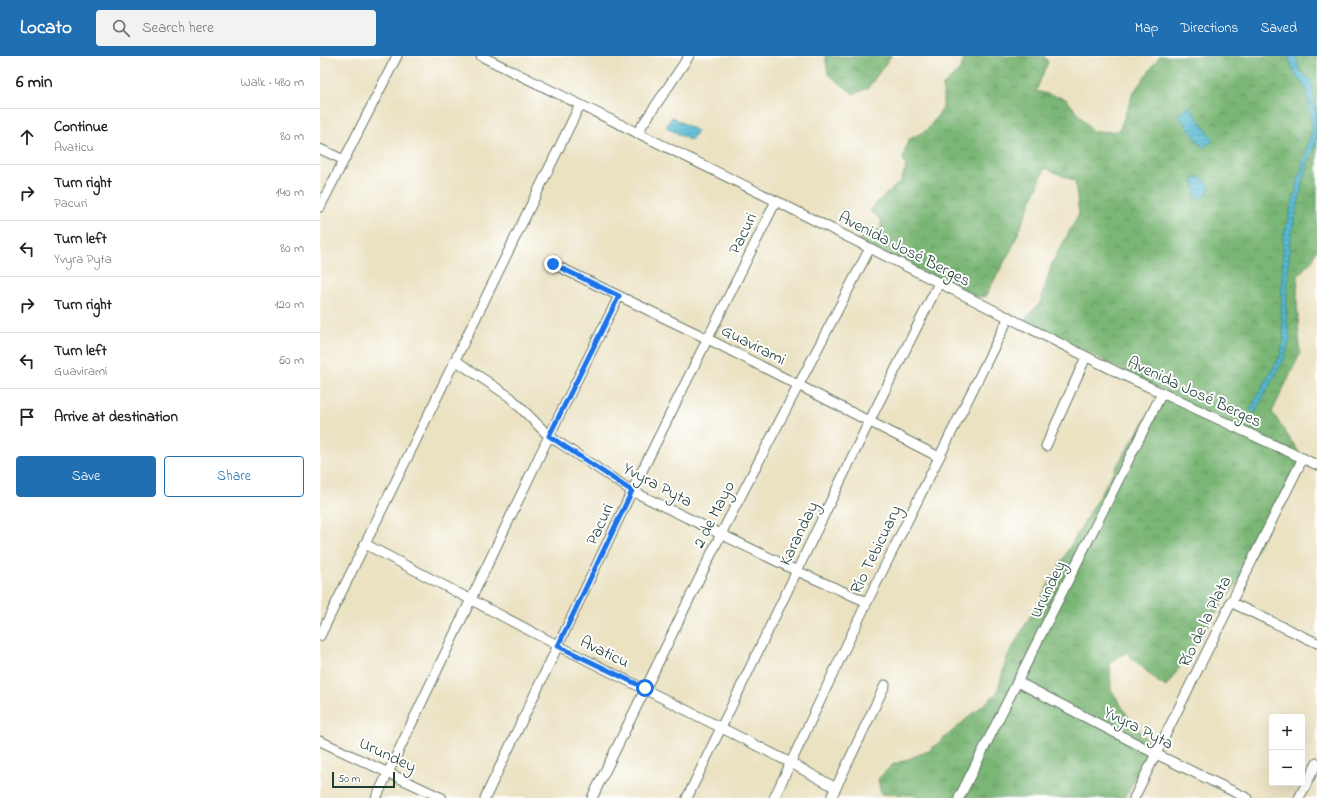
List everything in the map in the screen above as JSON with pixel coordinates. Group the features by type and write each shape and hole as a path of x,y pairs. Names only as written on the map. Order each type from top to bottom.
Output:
{"street":[{"path":"320,207 397,56"},
{"name":"Avenida José Berges","path":"481,56 776,201 1086,357 1317,465"},
{"path":"637,132 688,56"},
{"path":"320,636 580,105"},
{"path":"320,150 344,160"},
{"name":"Pacuri","path":"485,798 632,491 776,201"},
{"name":"2 de Mayo","path":"592,798 721,534 797,384 870,248"},
{"name":"Guavirami","path":"553,264 708,339 939,457"},
{"name":"Karanday","path":"687,798 869,422 939,283"},
{"path":"376,798 549,436 619,296"},
{"name":"Río Tebicuary","path":"774,798 867,602 1009,317"},
{"path":"1046,446 1086,357"},
{"name":"Yvyra Pyta","path":"455,360 510,397 549,436 632,491 797,571 867,602"},
{"name":"Urundey","path":"959,798 1162,393"},
{"name":"Río de la Plata","path":"1134,798 1230,602 1303,458"},
{"name":"Avaticu","path":"365,544 558,646 791,762 836,788"},
{"path":"1230,602 1317,643"},
{"name":"Yvyra Pyta","path":"1018,682 1156,754 1247,798"},
{"path":"831,798 885,685"},
{"name":"Urundey","path":"320,740 442,798"},
{"path":"1299,798 1317,763"}],"green space":[{"path":"825,56 891,56 868,88 854,94 828,74"},
{"path":"965,56 1044,56 1048,62 1036,91 1066,99 1093,132 1119,131 1133,93 1160,56 1317,56 1317,247 1313,260 1298,275 1297,300 1300,354 1272,412 1303,458 1246,570 1166,687 1158,682 1126,652 1110,663 1111,689 1129,718 1151,745 1125,798 918,798 914,795 881,794 878,779 892,765 929,751 997,693 1007,657 1110,477 1162,393 1161,390 1024,320 1040,303 1052,263 1079,214 1075,181 1045,168 1012,248 985,297 976,296 858,243 862,230 881,230 881,220 869,210 901,181 906,166 903,159 908,140 927,130 943,108 943,85 960,70"}],"water":[{"path":"1288,56 1296,56 1300,71 1311,80 1317,122 1317,140 1306,169 1290,241 1286,313 1290,339 1284,359 1254,414 1250,409 1280,356 1284,339 1281,315 1283,238 1312,128 1307,93 1303,84 1297,78"},
{"path":"1189,106 1214,140 1203,148 1178,114"},
{"path":"672,117 697,131 691,141 666,127"},
{"path":"1199,177 1208,183 1210,188 1206,195 1201,199 1196,197 1193,180"}],"route":[{"path":"553,264 619,296 549,436 632,491 558,646 645,688"}]}
